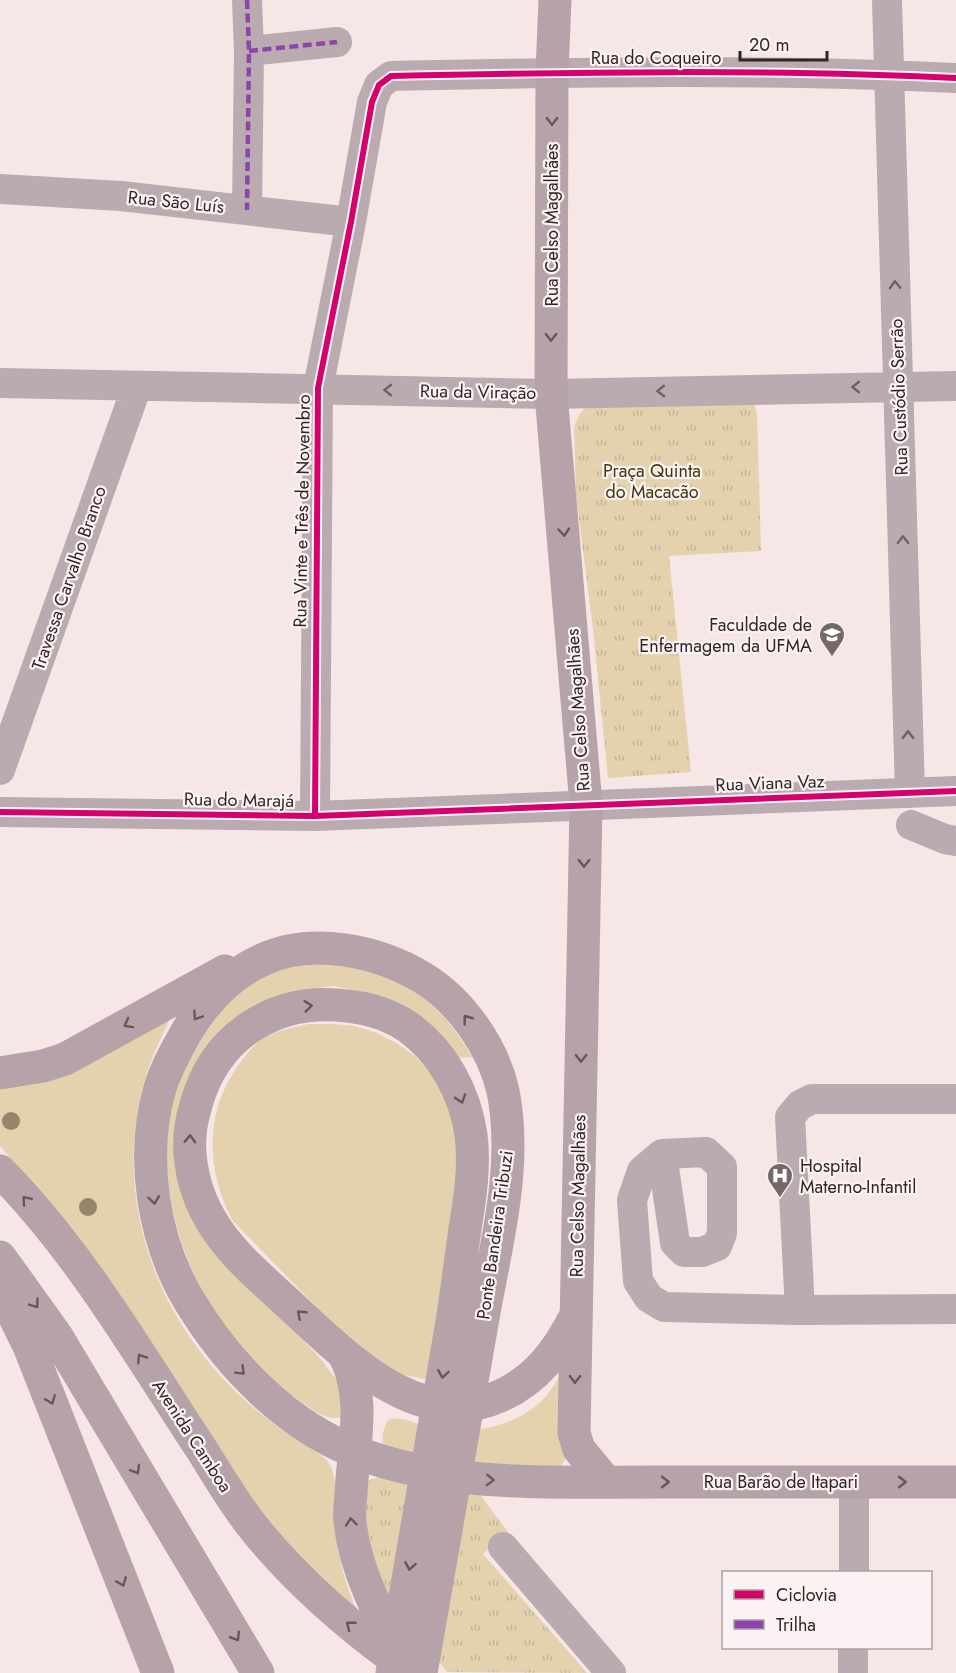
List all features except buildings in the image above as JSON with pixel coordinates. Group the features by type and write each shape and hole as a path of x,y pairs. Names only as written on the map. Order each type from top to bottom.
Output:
{"main road":[{"name":"Rua Celso Magalhães","path":"555,0 552,73 551,393 586,805 574,1433 579,1449 606,1482"},
{"name":"Ponte Bandeira Tribuzi","path":"410,1673 468,1317 506,1183 509,1136 502,1085 484,1044 459,1008 424,978 400,966 376,957 334,949 305,949 275,955 247,968 216,993 196,1016 166,1070 159,1091 152,1138 156,1214 170,1262 180,1286 206,1328 228,1357 254,1384 308,1426 355,1452 382,1461 447,1475 483,1480 606,1482"},
{"path":"0,1073 43,1066 65,1059 204,981 247,962 275,955"},
{"name":"Ponte Bandeira Tribuzi","path":"468,1317 471,1136 462,1099 434,1051 421,1037 394,1018 365,1009 336,1005 301,1006 285,1010 255,1023 243,1032 208,1072 193,1114 190,1130 190,1161 198,1194 220,1236 238,1257 344,1354 393,1388 419,1401 449,1407 470,1406 510,1392 541,1369 563,1342 575,1316"},
{"name":"Avenida Camboa","path":"0,1171 55,1234 93,1286 249,1522 298,1579 344,1620 410,1673"},
{"path":"0,1257 13,1272 56,1335 258,1673"},
{"path":"0,1287 29,1346 158,1673"},
{"path":"344,1354 353,1375 356,1391 355,1452 349,1520 355,1548 368,1587 384,1625 410,1673"},
{"name":"Rua Barão de Itapari","path":"606,1482 956,1482"}],"street":[{"path":"247,0 249,51 247,210"},
{"name":"Rua Custódio Serrão","path":"886,0 910,793"},
{"path":"249,51 337,42"},
{"name":"Rua do Coqueiro","path":"372,102 379,85 391,76 552,73 888,74 956,78"},
{"name":"Rua Vinte e Três de Novembro","path":"315,816 318,388 372,102"},
{"name":"Rua São Luís","path":"0,189 121,196 351,222"},
{"name":"Rua da Viração","path":"0,383 551,393 956,386"},
{"name":"Travessa Carvalho Branco","path":"2,760 137,386"},
{"name":"Rua Viana Vaz","path":"586,805 956,792"},
{"name":"Rua do Marajá","path":"0,812 315,816 586,805"},
{"path":"911,825 945,839 956,841"},
{"path":"800,1310 790,1117 800,1106 812,1099 956,1099"},
{"path":"662,1154 642,1171 632,1200 638,1281 649,1298 664,1307 800,1310 956,1309"},
{"path":"854,1482 854,1571"},
{"path":"503,1547 611,1673"},
{"path":"853,1649 853,1673"}],"green space":[{"name":"Praça Quinta do Macacão","path":"597,404 754,404 757,413 761,551 669,556 691,772 608,778 593,629 576,495 574,427 584,409"},
{"path":"329,962 376,973 413,990 444,1017 472,1057 457,1058 397,1004 364,992 333,986 293,992 184,1105 218,1251 321,1359 342,1388 345,1416 338,1418 318,1413 267,1377 239,1347 217,1318 184,1251 174,1216 168,1179 167,1143 171,1106 178,1083 202,1039 240,989 258,976 275,970"},
{"path":"169,1021 147,1072 136,1122 134,1165 137,1206 146,1247 161,1286 181,1323 206,1358 235,1391 258,1412 328,1462 334,1478 335,1528 339,1555 355,1607 299,1557 248,1495 66,1222 0,1146 0,1084"},
{"path":"308,1024 355,1026 377,1033 398,1044 417,1058 445,1093 462,1157 429,1380 399,1374 359,1351 232,1220 223,1200 217,1181 213,1141 219,1102 228,1083 250,1050 260,1040 280,1031"},
{"path":"562,1371 565,1459 561,1467 545,1474 385,1448 383,1445 385,1427 388,1420 393,1419 403,1419 444,1430 460,1431 511,1421 539,1403 552,1389"},
{"path":"384,1477 479,1493 508,1532 483,1554 587,1673 447,1672 389,1599 374,1565 363,1502 367,1481"}],"marked path":[{"path":"247,0 249,51 247,210"},
{"path":"249,51 337,42"}],"cycle path":[{"path":"315,816 318,388 372,102 379,85 391,76 532,73 744,72 956,78"},
{"path":"0,812 315,816 956,791"}],"place":[{"name":"Faculdade de Enfermagem da UFMA","path":"832,658"},
{"name":"Hospital Materno-Infantil","path":"780,1199"}]}
